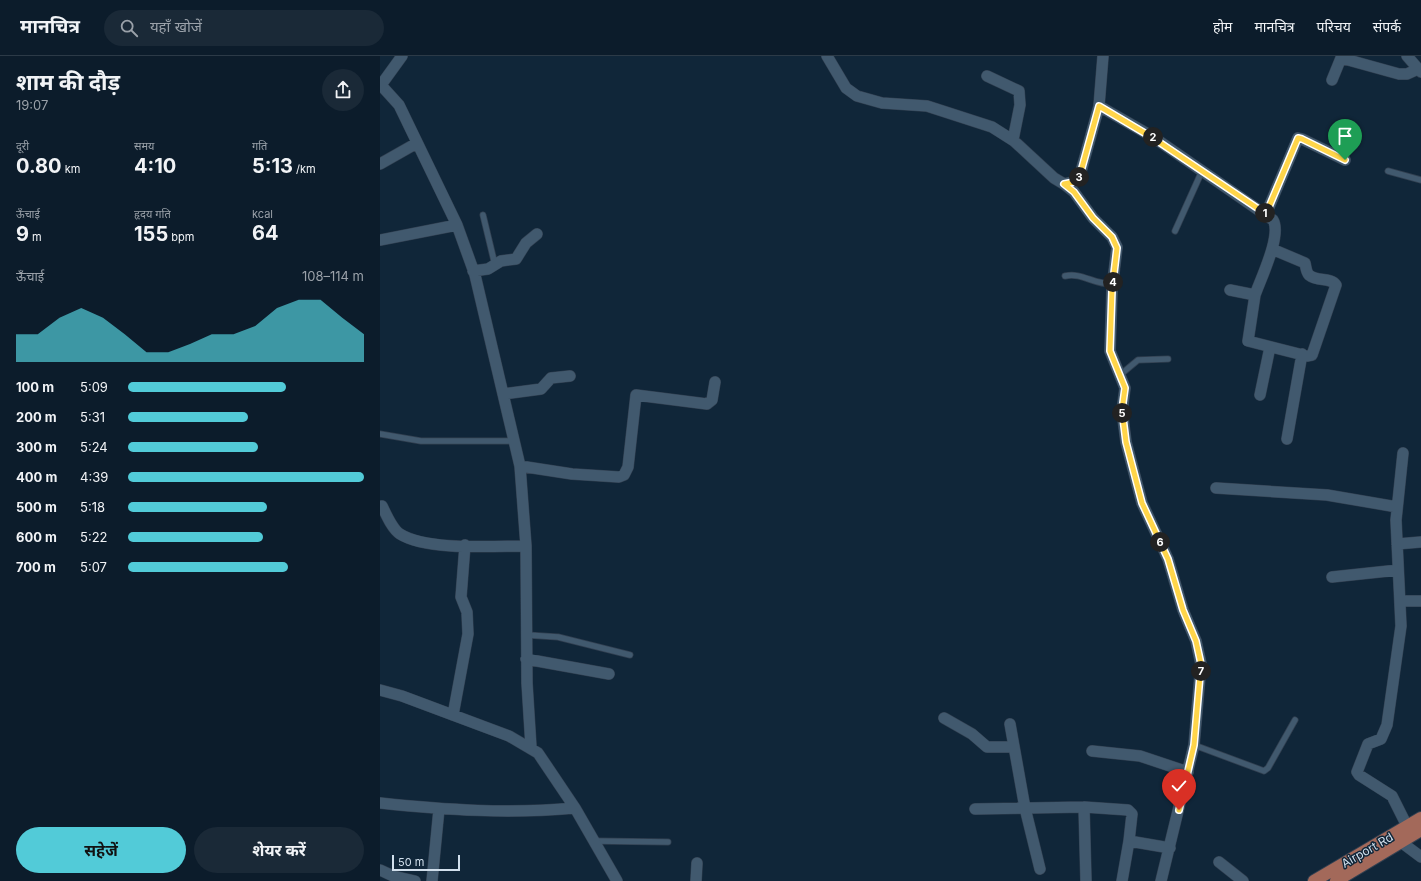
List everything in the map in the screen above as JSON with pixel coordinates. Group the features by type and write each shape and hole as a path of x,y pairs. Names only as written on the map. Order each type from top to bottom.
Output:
{"main road":[{"name":"Airport Rd","path":"1314,881 1421,818"},
{"path":"1336,881 1421,830"}],"street":[{"path":"402,56 381,84 399,105 456,224 474,271 520,466 526,546 526,659 531,748"},
{"path":"827,56 846,88 857,96 882,103 927,106 992,127 1013,140 1054,178 1074,192 1115,243 1116,253 1110,351 1125,388 1122,410 1124,432 1142,503 1168,559 1183,610 1196,641 1201,664 1194,745 1161,881"},
{"path":"1064,184 1074,182 1080,175 1099,106 1103,56"},
{"path":"1332,80 1341,58 1399,74 1420,71 1407,56"},
{"path":"987,76 1019,91 1020,105 1013,140"},
{"path":"1099,106 1203,170 1273,220 1276,227 1272,249 1255,295 1247,339 1250,342 1270,347 1312,355 1336,285 1332,281 1311,276 1307,272 1305,263 1272,249"},
{"path":"1266,214 1298,138 1345,160"},
{"path":"380,164 417,143"},
{"path":"380,240 456,224"},
{"path":"474,271 488,269 503,260 518,258 526,243 538,234"},
{"path":"1230,290 1255,295"},
{"path":"1260,395 1270,347"},
{"path":"1287,439 1302,354"},
{"path":"503,394 541,389 551,378 570,376"},
{"path":"520,466 572,474 619,477 624,475 627,473 628,467 634,398 636,395 707,404 712,400 715,382"},
{"path":"1403,453 1397,507 1397,544 1401,626 1387,725 1381,739 1368,744 1357,772 1359,775 1392,796 1407,826"},
{"path":"1216,488 1327,494 1397,507"},
{"path":"382,506 399,534 421,541 465,546 526,546"},
{"path":"1397,544 1421,542"},
{"path":"453,715 468,634 467,612 461,597 465,546"},
{"path":"1332,577 1398,570"},
{"path":"1400,601 1421,601"},
{"path":"526,659 609,674"},
{"path":"380,690 402,696 509,736 538,753 575,808 617,881"},
{"path":"944,718 972,734 988,747 1014,747"},
{"path":"1010,724 1025,808 1040,869"},
{"path":"1092,751 1140,756 1188,772"},
{"path":"380,803 439,809 532,812 575,808"},
{"path":"1084,808 1086,881"},
{"path":"975,809 1084,808 1130,810 1132,814 1129,842 1122,881"},
{"path":"432,881 439,809"},
{"path":"1129,842 1170,848"},
{"path":"1401,842 1421,857"},
{"path":"1219,862 1243,881"},
{"path":"696,881 698,863"},
{"path":"380,870 392,878 415,881"}],"lane":[{"path":"1175,231 1203,170"},
{"path":"1388,171 1421,180"},
{"path":"483,215 495,265"},
{"path":"1065,276 1075,275 1099,284 1113,284"},
{"path":"1120,375 1138,360 1168,359"},
{"path":"380,434 421,441 514,441"},
{"path":"527,635 558,637 630,655"},
{"path":"1194,745 1264,771 1268,768 1295,720"},
{"path":"595,841 668,842"}],"route":[{"path":"1179,810 1194,745 1201,664 1200,656 1196,641 1183,610 1168,559 1142,503 1126,442 1122,410 1125,385 1110,354 1112,290 1117,248 1112,237 1093,218 1074,192 1064,184 1069,184 1078,180 1083,168 1099,106 1172,150 1266,214 1296,139 1302,139 1345,160"}]}
